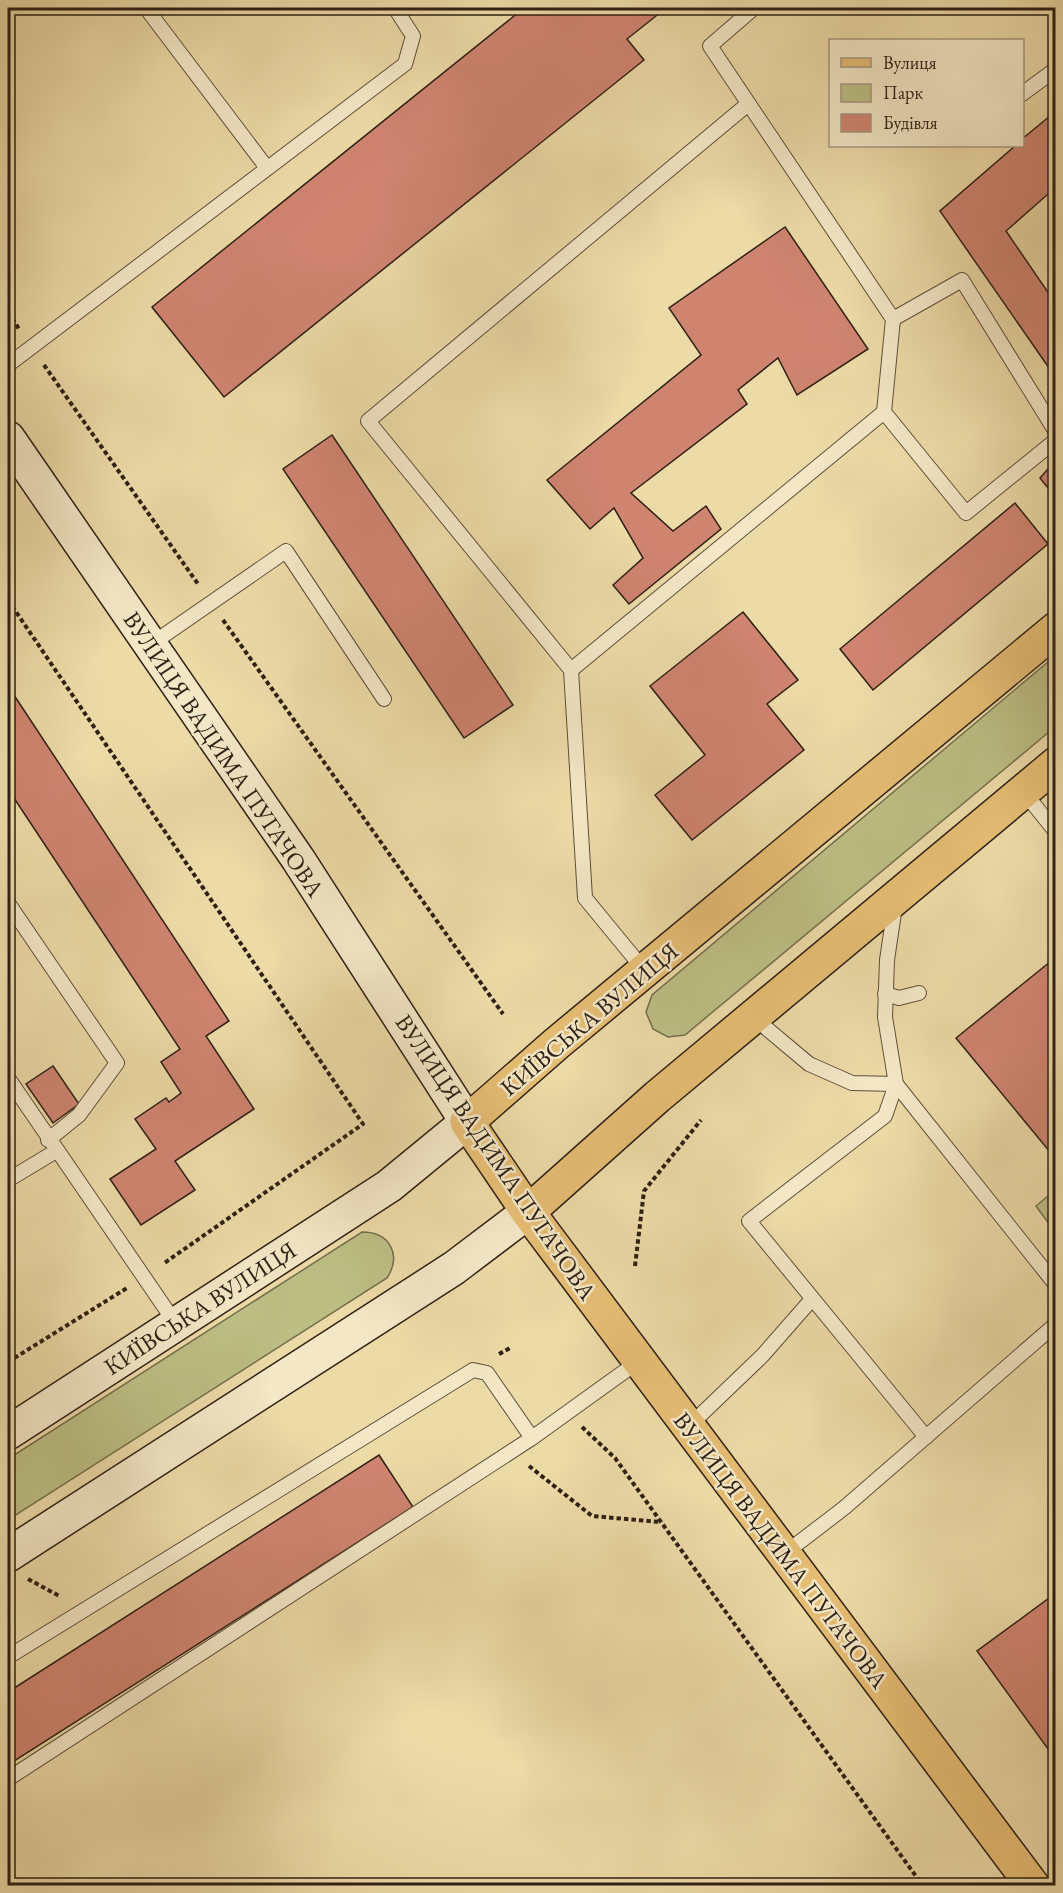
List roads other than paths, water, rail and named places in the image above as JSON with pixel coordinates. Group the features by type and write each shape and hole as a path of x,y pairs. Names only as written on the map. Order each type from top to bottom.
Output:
{"main road":[{"name":"ВУЛИЦЯ ВАДИМА ПУГАЧОВА","path":"8,438 298,859 467,1122 528,1212 1033,1886"},
{"name":"КИЇВСЬКА ВУЛИЦЯ","path":"8,1433 389,1186 556,1044 1056,629"},
{"path":"18,1567 454,1268 528,1212 657,1097 896,895 1056,764"}],"lane":[{"path":"146,8 267,168"},
{"path":"8,365 405,64 413,36 395,8"},
{"path":"754,8 710,46 893,319 884,412 966,513 1056,440"},
{"path":"1024,93 1056,69"},
{"path":"645,971 585,898 571,669 368,421 748,104"},
{"path":"893,319 962,280 1056,432"},
{"path":"571,669 884,412"},
{"path":"150,645 286,551 384,699"},
{"path":"1023,791 1056,832"},
{"path":"896,895 885,994 885,1017 896,1084 885,1116 749,1221 926,1437"},
{"path":"8,903 117,1063 79,1115 52,1146 8,1180"},
{"path":"885,994 899,998 919,993"},
{"path":"753,1017 809,1064 852,1083 896,1084"},
{"path":"8,1078 52,1146 176,1324"},
{"path":"896,1084 1056,1285"},
{"path":"688,1427 763,1355 813,1299"},
{"path":"784,1554 844,1508 1056,1324"},
{"path":"8,1779 569,1414 639,1361"},
{"path":"8,1657 473,1370 487,1373 532,1438"}]}
